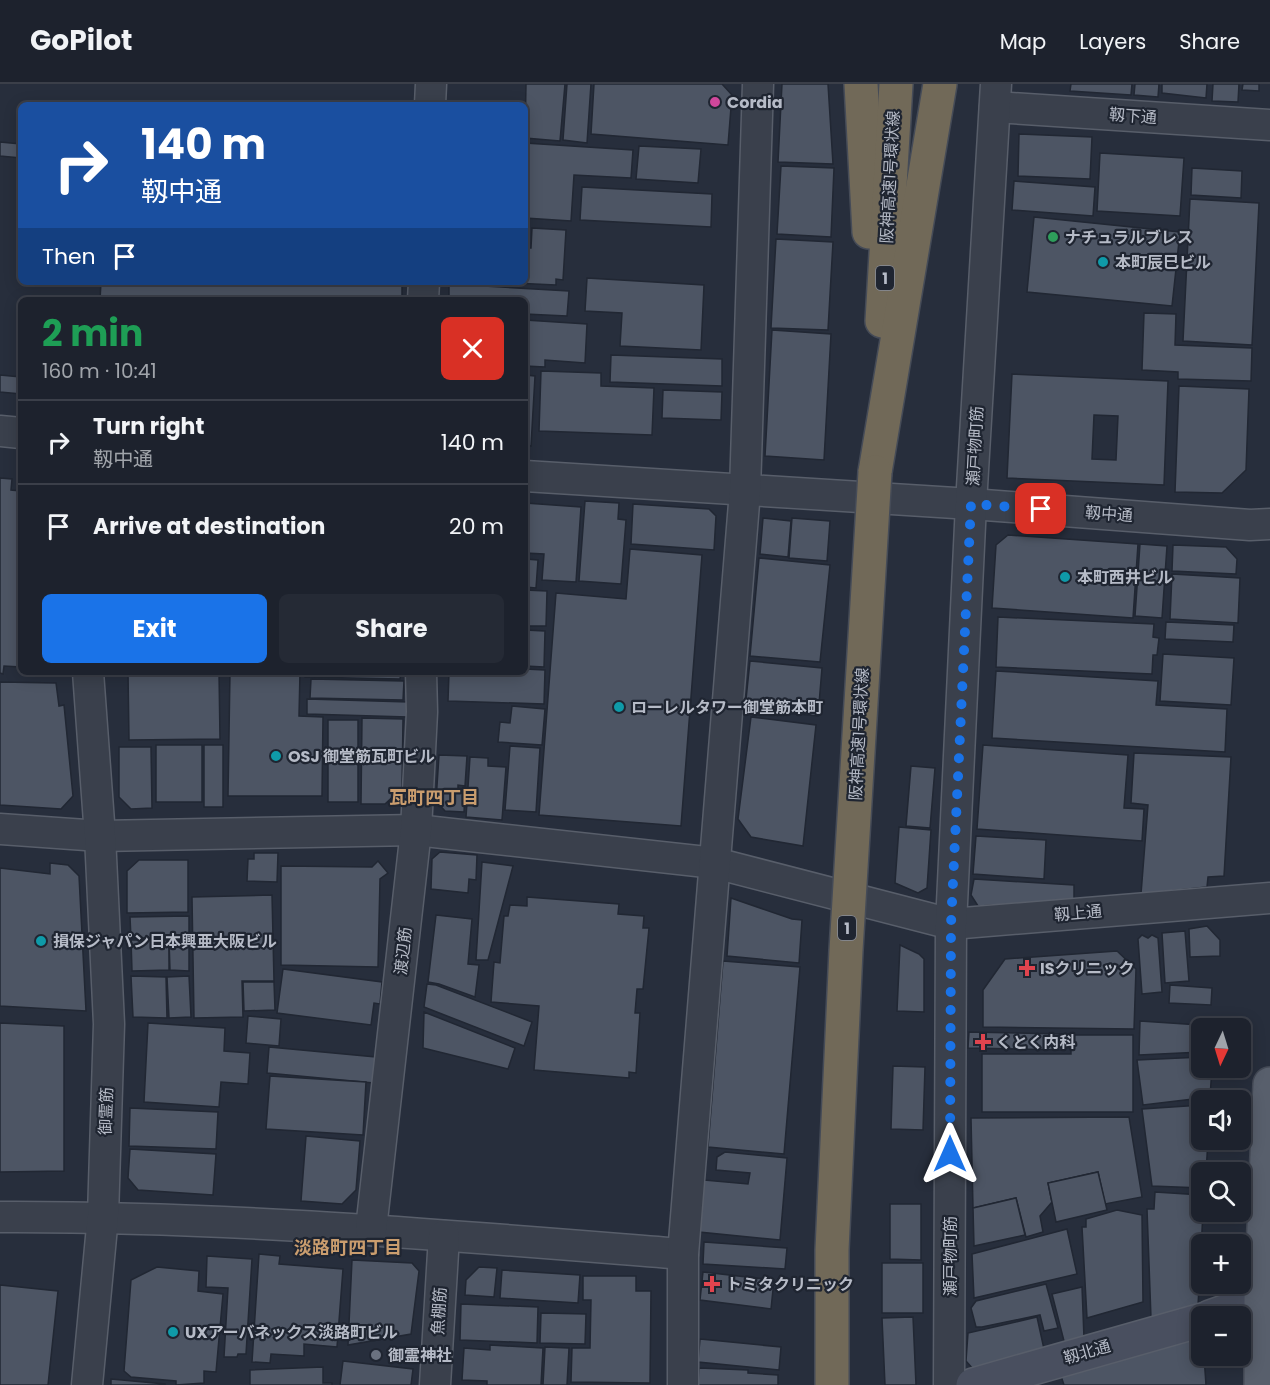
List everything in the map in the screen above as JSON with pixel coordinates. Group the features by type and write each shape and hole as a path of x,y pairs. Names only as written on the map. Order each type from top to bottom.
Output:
{"highway":[{"name":"1","path":"861,84 878,393"},
{"name":"阪神高速1号環状線","path":"832,1385 832,1250 836,1154 896,84"},
{"path":"875,472 940,84"}],"main road":[{"path":"1261,1385 1270,1084"}],"street":[{"path":"430,102 431,84"},
{"path":"683,1385 682,1254 745,491 758,84"},
{"name":"靱下通","path":"996,95 1270,125"},
{"name":"瀬戸物町筋","path":"949,1385 951,924 971,504 996,95"},
{"path":"0,431 18,433"},
{"name":"靱中通","path":"528,476 913,500 1250,525 1270,524"},
{"name":"御霊筋","path":"87,1385 103,1216 109,1024 100,836 88,675"},
{"name":"渡辺筋","path":"371,1229 416,830 422,712 421,675"},
{"name":"靱上通","path":"0,830 100,836 416,830 715,863 951,924 1270,898"},
{"path":"0,1217 103,1216 371,1229 682,1254"},
{"name":"魚棚筋","path":"435,1385 444,1236"},
{"path":"1242,1306 1265,1298"},
{"name":"靱北通","path":"973,1385 1191,1323"}],"building":[{"path":"526,84 565,84 560,141 528,138 528,102 526,102"},
{"path":"567,84 591,84 587,143 563,140"},
{"path":"594,84 722,84 732,95 728,145 591,134"},
{"path":"782,84 828,84 833,164 778,162"},
{"path":"1071,84 1132,84 1131,95 1070,91"},
{"path":"1135,84 1159,84 1158,97 1134,95"},
{"path":"1162,84 1207,84 1206,98 1162,93"},
{"path":"1213,84 1239,84 1238,102 1212,101"},
{"path":"1243,84 1259,84 1259,91 1242,90"},
{"path":"1019,134 1092,137 1090,179 1018,176"},
{"path":"0,142 18,144 18,158 0,156"},
{"path":"528,143 633,150 631,178 574,175 571,221 528,218"},
{"path":"639,146 701,149 698,183 636,179"},
{"path":"1100,153 1184,158 1180,216 1097,211"},
{"path":"781,166 834,168 831,237 777,234"},
{"path":"1192,168 1242,171 1241,198 1191,195"},
{"path":"1014,181 1095,187 1093,216 1012,210"},
{"path":"582,187 712,194 711,227 580,220"},
{"path":"1190,199 1259,203 1252,345 1183,341"},
{"name":"本町辰巳ビル","path":"1034,217 1180,232 1172,306 1027,292"},
{"path":"532,228 566,230 563,280 556,279 556,285 528,284 528,248 531,248"},
{"path":"776,239 833,242 828,330 771,328"},
{"path":"587,278 704,285 701,350 620,346 622,313 585,311"},
{"path":"101,285 402,285 402,297 100,297"},
{"path":"449,285 569,291 567,316 528,314 528,297 449,297"},
{"path":"1144,313 1176,314 1175,345 1252,348 1251,381 1178,379 1178,372 1142,370"},
{"path":"528,320 587,324 585,363 545,360 545,367 528,366"},
{"path":"772,330 831,334 824,460 765,456"},
{"path":"611,355 722,359 722,386 610,382"},
{"path":"541,371 601,373 601,386 654,388 652,435 539,431"},
{"path":"1012,374 1168,381 1164,485 1007,478","holes":["1094,415 1118,416 1116,460 1092,459"]},
{"path":"0,375 18,377 18,394 0,392"},
{"path":"528,375 535,376 531,446 528,446"},
{"path":"1179,386 1249,389 1246,470 1222,493 1175,492"},
{"path":"663,390 722,392 721,420 662,418"},
{"path":"0,478 12,479 11,490 18,491 18,667 4,666 3,674 0,673"},
{"path":"585,501 619,503 618,519 626,520 621,584 579,581"},
{"path":"528,503 581,507 576,582 542,580 544,554 528,553"},
{"path":"633,504 709,509 716,516 714,550 631,544"},
{"path":"763,518 791,521 788,557 760,554"},
{"path":"792,518 830,521 827,561 789,558"},
{"name":"本町西井ビル","path":"1008,535 1138,544 1133,618 992,608 996,545"},
{"path":"1140,544 1167,546 1162,618 1135,616"},
{"path":"1173,545 1226,547 1237,559 1236,574 1172,571"},
{"name":"ローレルタワー御堂筋本町","path":"630,549 702,555 681,826 539,815 556,593 626,599"},
{"path":"759,558 830,565 820,662 750,656"},
{"path":"528,559 538,560 536,588 528,587"},
{"path":"1172,574 1240,578 1238,623 1170,619"},
{"path":"528,590 547,591 546,626 528,626"},
{"path":"998,617 1154,624 1153,637 1159,638 1157,655 1153,655 1152,674 996,667"},
{"path":"1166,622 1234,625 1233,642 1165,639"},
{"path":"528,630 545,631 544,667 528,666"},
{"path":"1163,654 1234,658 1231,705 1160,701"},
{"path":"750,661 822,668 818,716 745,709"},
{"path":"528,669 545,670 544,704 448,701 449,675 528,675"},
{"path":"996,671 1158,681 1156,705 1227,709 1225,752 992,738"},
{"path":"128,675 219,675 220,739 129,740"},
{"name":"OSJ 御堂筋瓦町ビル","path":"230,675 300,675 299,716 323,717 322,796 228,796"},
{"path":"305,675 401,675 400,679 305,677"},
{"path":"311,679 404,681 403,700 310,698"},
{"path":"0,682 56,683 59,706 64,705 73,796 61,809 0,805"},
{"path":"307,699 409,702 408,717 307,714"},
{"path":"512,706 545,709 542,745 498,742 500,722 510,723"},
{"path":"751,717 816,725 803,846 751,837 738,819"},
{"path":"362,718 403,719 402,788 385,804 361,804"},
{"path":"328,720 358,720 358,802 328,802"},
{"path":"156,745 202,745 202,802 156,802"},
{"path":"204,745 223,745 223,807 204,807"},
{"path":"983,745 1128,755 1124,808 1144,809 1142,841 977,829"},
{"path":"510,746 540,748 536,812 505,810"},
{"path":"119,747 151,747 152,808 131,809 119,797"},
{"path":"1134,753 1231,757 1224,876 1208,877 1207,887 1141,894 1148,805 1131,803"},
{"path":"439,755 467,756 465,786 458,785 458,792 465,793 464,812 445,811 436,801"},
{"path":"470,757 488,758 488,766 506,767 502,820 466,817"},
{"path":"911,766 935,768 930,828 906,826"},
{"path":"899,827 931,830 927,888 918,893 895,883"},
{"path":"976,836 1046,840 1044,879 973,874"},
{"path":"440,852 477,855 476,880 469,879 468,893 431,889 432,859"},
{"path":"254,853 278,853 277,882 247,881 248,859 254,859"},
{"path":"139,860 188,860 188,912 127,913 127,871"},
{"path":"378,861 388,873 380,879 378,967 281,965 281,866 372,867"},
{"path":"482,862 513,866 488,960 476,960"},
{"name":"損保ジャパン日本興亜大阪ビル","path":"50,863 68,865 79,876 86,1011 0,1006 0,868 50,874"},
{"path":"974,879 1074,885 1074,901 978,906 971,895"},
{"path":"272,895 274,981 242,981 243,1017 194,1018 192,897"},
{"path":"527,897 619,904 618,914 644,916 643,928 649,928 643,989 637,989 635,1013 640,1013 636,1073 629,1072 629,1078 534,1070 539,1006 491,1002 494,962 500,963 504,916 508,916 510,905 527,906"},
{"path":"731,898 792,919 802,920 799,963 727,956"},
{"path":"436,915 472,919 468,964 479,965 475,997 428,982"},
{"path":"189,916 189,938 131,938 130,917"},
{"path":"1207,926 1220,940 1220,956 1190,957 1189,929"},
{"path":"1185,931 1189,981 1165,983 1162,933"},
{"path":"1142,935 1148,938 1152,935 1158,938 1162,992 1142,994 1138,939"},
{"path":"131,940 169,940 169,970 132,971"},
{"path":"169,940 189,940 189,971 170,970"},
{"path":"900,945 924,959 924,1012 897,1011"},
{"path":"1117,951 1136,969 1134,1029 983,1027 983,990 1005,959"},
{"path":"723,961 800,967 784,1154 708,1147"},
{"path":"283,969 382,982 380,1004 374,1003 371,1025 277,1013"},
{"path":"131,976 166,977 167,1018 133,1017"},
{"path":"189,976 191,1017 169,1018 167,977"},
{"path":"243,982 274,982 275,1010 244,1011"},
{"path":"427,984 436,985 532,1022 524,1046 424,1007"},
{"path":"1170,985 1212,988 1211,1005 1169,1003"},
{"path":"424,1012 515,1048 508,1069 423,1048"},
{"path":"248,1016 281,1019 279,1046 246,1043"},
{"path":"1140,1021 1191,1024 1191,1053 1139,1055"},
{"path":"0,1023 64,1026 64,1171 0,1172"},
{"path":"148,1023 225,1028 224,1051 250,1053 248,1084 221,1082 219,1107 144,1102"},
{"path":"969,1032 1065,1034 1065,1050 968,1048"},
{"path":"1071,1035 1133,1035 1133,1112 982,1112 982,1054 1071,1054"},
{"path":"269,1047 376,1057 374,1083 267,1073"},
{"path":"1191,1058 1191,1078 1211,1078 1210,1090 1191,1090 1191,1099 1143,1105 1137,1060"},
{"path":"893,1066 925,1067 923,1130 891,1129"},
{"path":"270,1076 366,1082 363,1135 266,1129"},
{"path":"1191,1106 1191,1150 1207,1150 1207,1162 1191,1162 1191,1188 1152,1186 1142,1109"},
{"path":"130,1108 218,1112 216,1149 129,1146"},
{"path":"1129,1117 1142,1197 1105,1204 1098,1172 1048,1183 1052,1202 1040,1216 1043,1232 1026,1237 1016,1198 973,1208 971,1118"},
{"path":"306,1136 360,1141 356,1190 342,1204 301,1201"},
{"path":"130,1149 216,1154 213,1195 138,1190 128,1178"},
{"path":"725,1152 787,1158 780,1240 699,1232 704,1180 748,1184 750,1173 716,1170 717,1157"},
{"path":"1098,1172 1107,1210 1056,1222 1048,1183"},
{"path":"1155,1192 1191,1194 1191,1222 1202,1222 1202,1234 1191,1234 1191,1294 1199,1294 1198,1306 1151,1318 1147,1209 1154,1209"},
{"path":"1016,1198 1025,1235 974,1246 973,1208"},
{"path":"890,1204 921,1204 921,1260 890,1259"},
{"path":"1117,1210 1142,1215 1143,1302 1087,1318 1082,1227 1086,1227 1086,1219"},
{"path":"1067,1229 1077,1274 974,1298 972,1254"},
{"path":"704,1242 787,1248 785,1269 703,1264"},
{"path":"259,1254 280,1256 279,1264 343,1269 337,1347 304,1344 304,1356 271,1354 270,1363 252,1362"},
{"path":"207,1256 252,1259 246,1354 224,1357 228,1288 206,1287"},
{"path":"352,1260 412,1263 419,1271 411,1334 348,1345"},
{"path":"882,1263 923,1263 923,1313 882,1313"},
{"name":"UXアーバネックス淡路町ビル","path":"157,1267 199,1271 198,1291 223,1294 216,1372 204,1371 204,1383 176,1385 176,1381 131,1377 124,1371 131,1280"},
{"path":"479,1267 497,1268 494,1297 465,1295 466,1280"},
{"path":"502,1270 580,1275 578,1303 500,1298"},
{"path":"703,1272 774,1280 771,1309 700,1300"},
{"path":"583,1276 636,1276 636,1291 651,1291 650,1383 571,1382 572,1348 590,1348 591,1300 583,1300"},
{"path":"1046,1284 1058,1328 1044,1331 1040,1315 976,1327 971,1308 976,1301"},
{"path":"0,1285 58,1291 48,1385 0,1385"},
{"path":"1082,1287 1084,1338 1065,1345 1052,1294"},
{"path":"461,1304 538,1307 537,1343 460,1340"},
{"path":"541,1313 586,1314 585,1344 540,1343"},
{"path":"913,1317 916,1385 885,1385 882,1318"},
{"path":"1037,1317 1044,1349 974,1370 966,1361 968,1333"},
{"path":"1188,1337 1191,1339 1191,1366 1205,1366 1206,1385 1064,1385 1061,1376"},
{"path":"700,1339 781,1347 779,1370 698,1362"},
{"path":"490,1345 543,1348 541,1385 487,1385 487,1381 462,1380 464,1348 490,1350"},
{"path":"545,1347 569,1348 567,1385 543,1385"},
{"path":"343,1361 413,1369 411,1385 340,1385"},
{"path":"323,1367 323,1383 332,1383 332,1385 250,1385 250,1370"},
{"path":"699,1368 748,1370 748,1373 778,1375 778,1385 698,1385"},
{"path":"111,1379 165,1384 165,1385 111,1385"}],"place":[{"name":"Cordia","path":"715,102"},
{"name":"ナチュラルブレス","path":"1053,237"},
{"name":"本町辰巳ビル","path":"1103,262"},
{"name":"本町西井ビル","path":"1065,577"},
{"name":"ローレルタワー御堂筋本町","path":"619,707"},
{"name":"OSJ 御堂筋瓦町ビル","path":"276,756"},
{"name":"損保ジャパン日本興亜大阪ビル","path":"41,941"},
{"name":"ISクリニック","path":"1027,968"},
{"name":"くとく内科","path":"983,1042"},
{"name":"トミタクリニック","path":"712,1284"},
{"name":"UXアーバネックス淡路町ビル","path":"173,1332"},
{"name":"御霊神社","path":"376,1355"}],"district":[{"name":"瓦町四丁目","path":"434,797"},
{"name":"淡路町四丁目","path":"348,1247"}],"route":[{"path":"950,1154 951,924 971,504 1041,509"}]}
